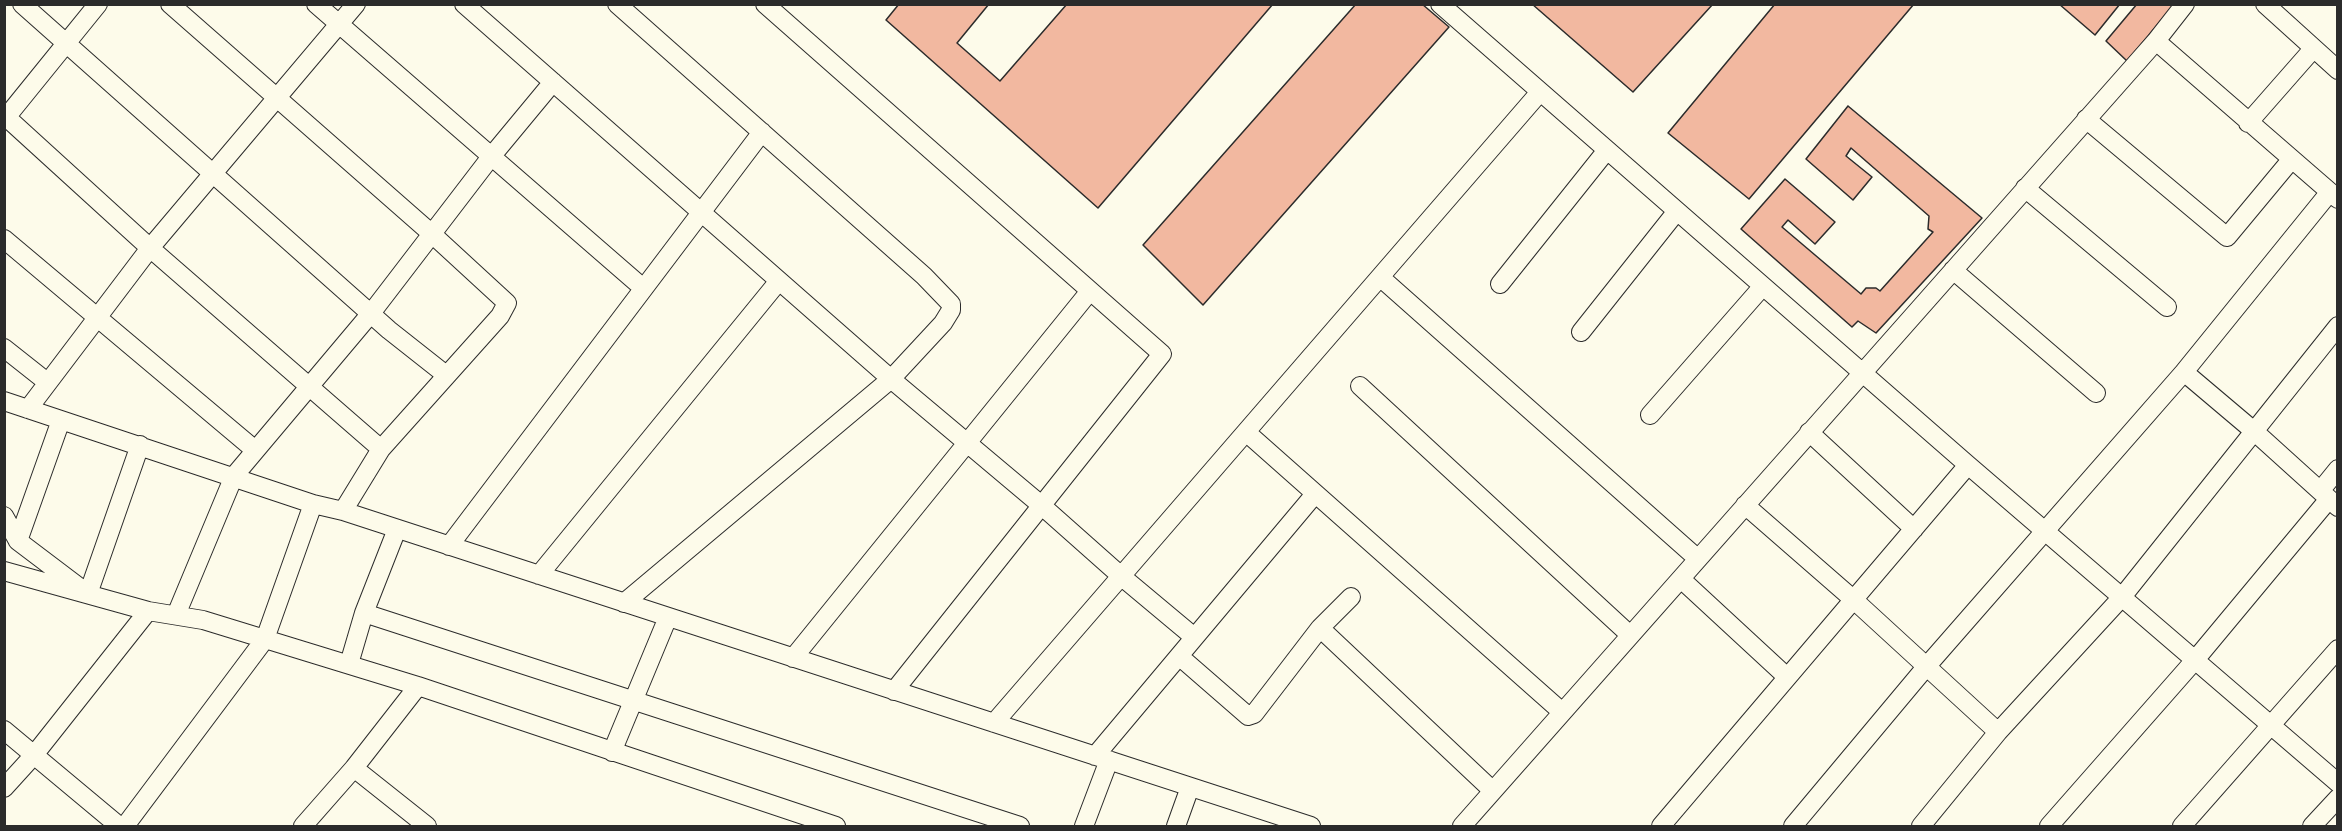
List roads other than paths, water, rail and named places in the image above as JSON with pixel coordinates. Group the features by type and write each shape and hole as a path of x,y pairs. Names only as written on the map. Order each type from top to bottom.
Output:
{"street":[{"path":"22,4 390,330 446,375"},
{"path":"98,4 5,118 381,449"},
{"path":"170,4 432,234 507,303 500,316 381,449 343,511"},
{"path":"316,4 490,158 643,288"},
{"path":"28,409 150,248 356,4"},
{"path":"464,4 778,282 1194,637"},
{"path":"617,4 924,276 951,304 951,310 943,323 891,379 624,603"},
{"path":"765,4 1162,354 894,691"},
{"path":"1440,4 1968,465 2337,783"},
{"path":"1461,826 2156,41 2185,4"},
{"path":"2265,4 2337,70"},
{"path":"1793,826 1926,667 2184,372 2333,196 2156,41"},
{"path":"2248,123 2313,50"},
{"path":"176,615 234,476 372,312 490,158 554,82"},
{"path":"994,723 1540,92"},
{"path":"2086,119 2227,237 2291,160"},
{"path":"449,546 762,132"},
{"path":"1500,284 1607,150"},
{"path":"2025,188 2167,307"},
{"path":"1581,332 1677,211"},
{"path":"4,239 255,450"},
{"path":"1953,270 2096,393"},
{"path":"1380,277 1698,559"},
{"path":"539,575 778,282"},
{"path":"1650,415 1762,286"},
{"path":"792,658 1090,291"},
{"path":"1921,826 1998,732 2122,597 2337,326"},
{"path":"4,348 47,382"},
{"path":"2184,372 2329,499"},
{"path":"1360,386 1630,635"},
{"path":"4,401 313,504 343,511 1190,787 1273,821 1311,826"},
{"path":"18,541 61,420"},
{"path":"1246,432 1562,712"},
{"path":"1809,432 1914,529"},
{"path":"88,594 140,445"},
{"path":"1661,826 1968,465"},
{"path":"2049,826 2195,660 2329,499 2337,469"},
{"path":"1084,826 1102,758 1194,637 1315,494"},
{"path":"125,826 265,639 313,504"},
{"path":"1745,505 1854,600 1998,732"},
{"path":"4,516 18,541 88,594"},
{"path":"349,664 364,613 398,529"},
{"path":"4,571 148,611 203,620 349,664 836,826"},
{"path":"1681,579 1787,677"},
{"path":"1179,656 1248,716 1254,714 1320,628 1351,597"},
{"path":"4,788 34,755 148,611"},
{"path":"364,613 635,699 1020,826"},
{"path":"612,752 668,617"},
{"path":"1320,628 1493,791"},
{"path":"2182,826 2337,649"},
{"path":"303,826 354,768 418,686"},
{"path":"4,730 119,826"},
{"path":"354,768 427,826"},
{"path":"1176,826 1190,787"},
{"path":"2312,826 2337,798"}]}
